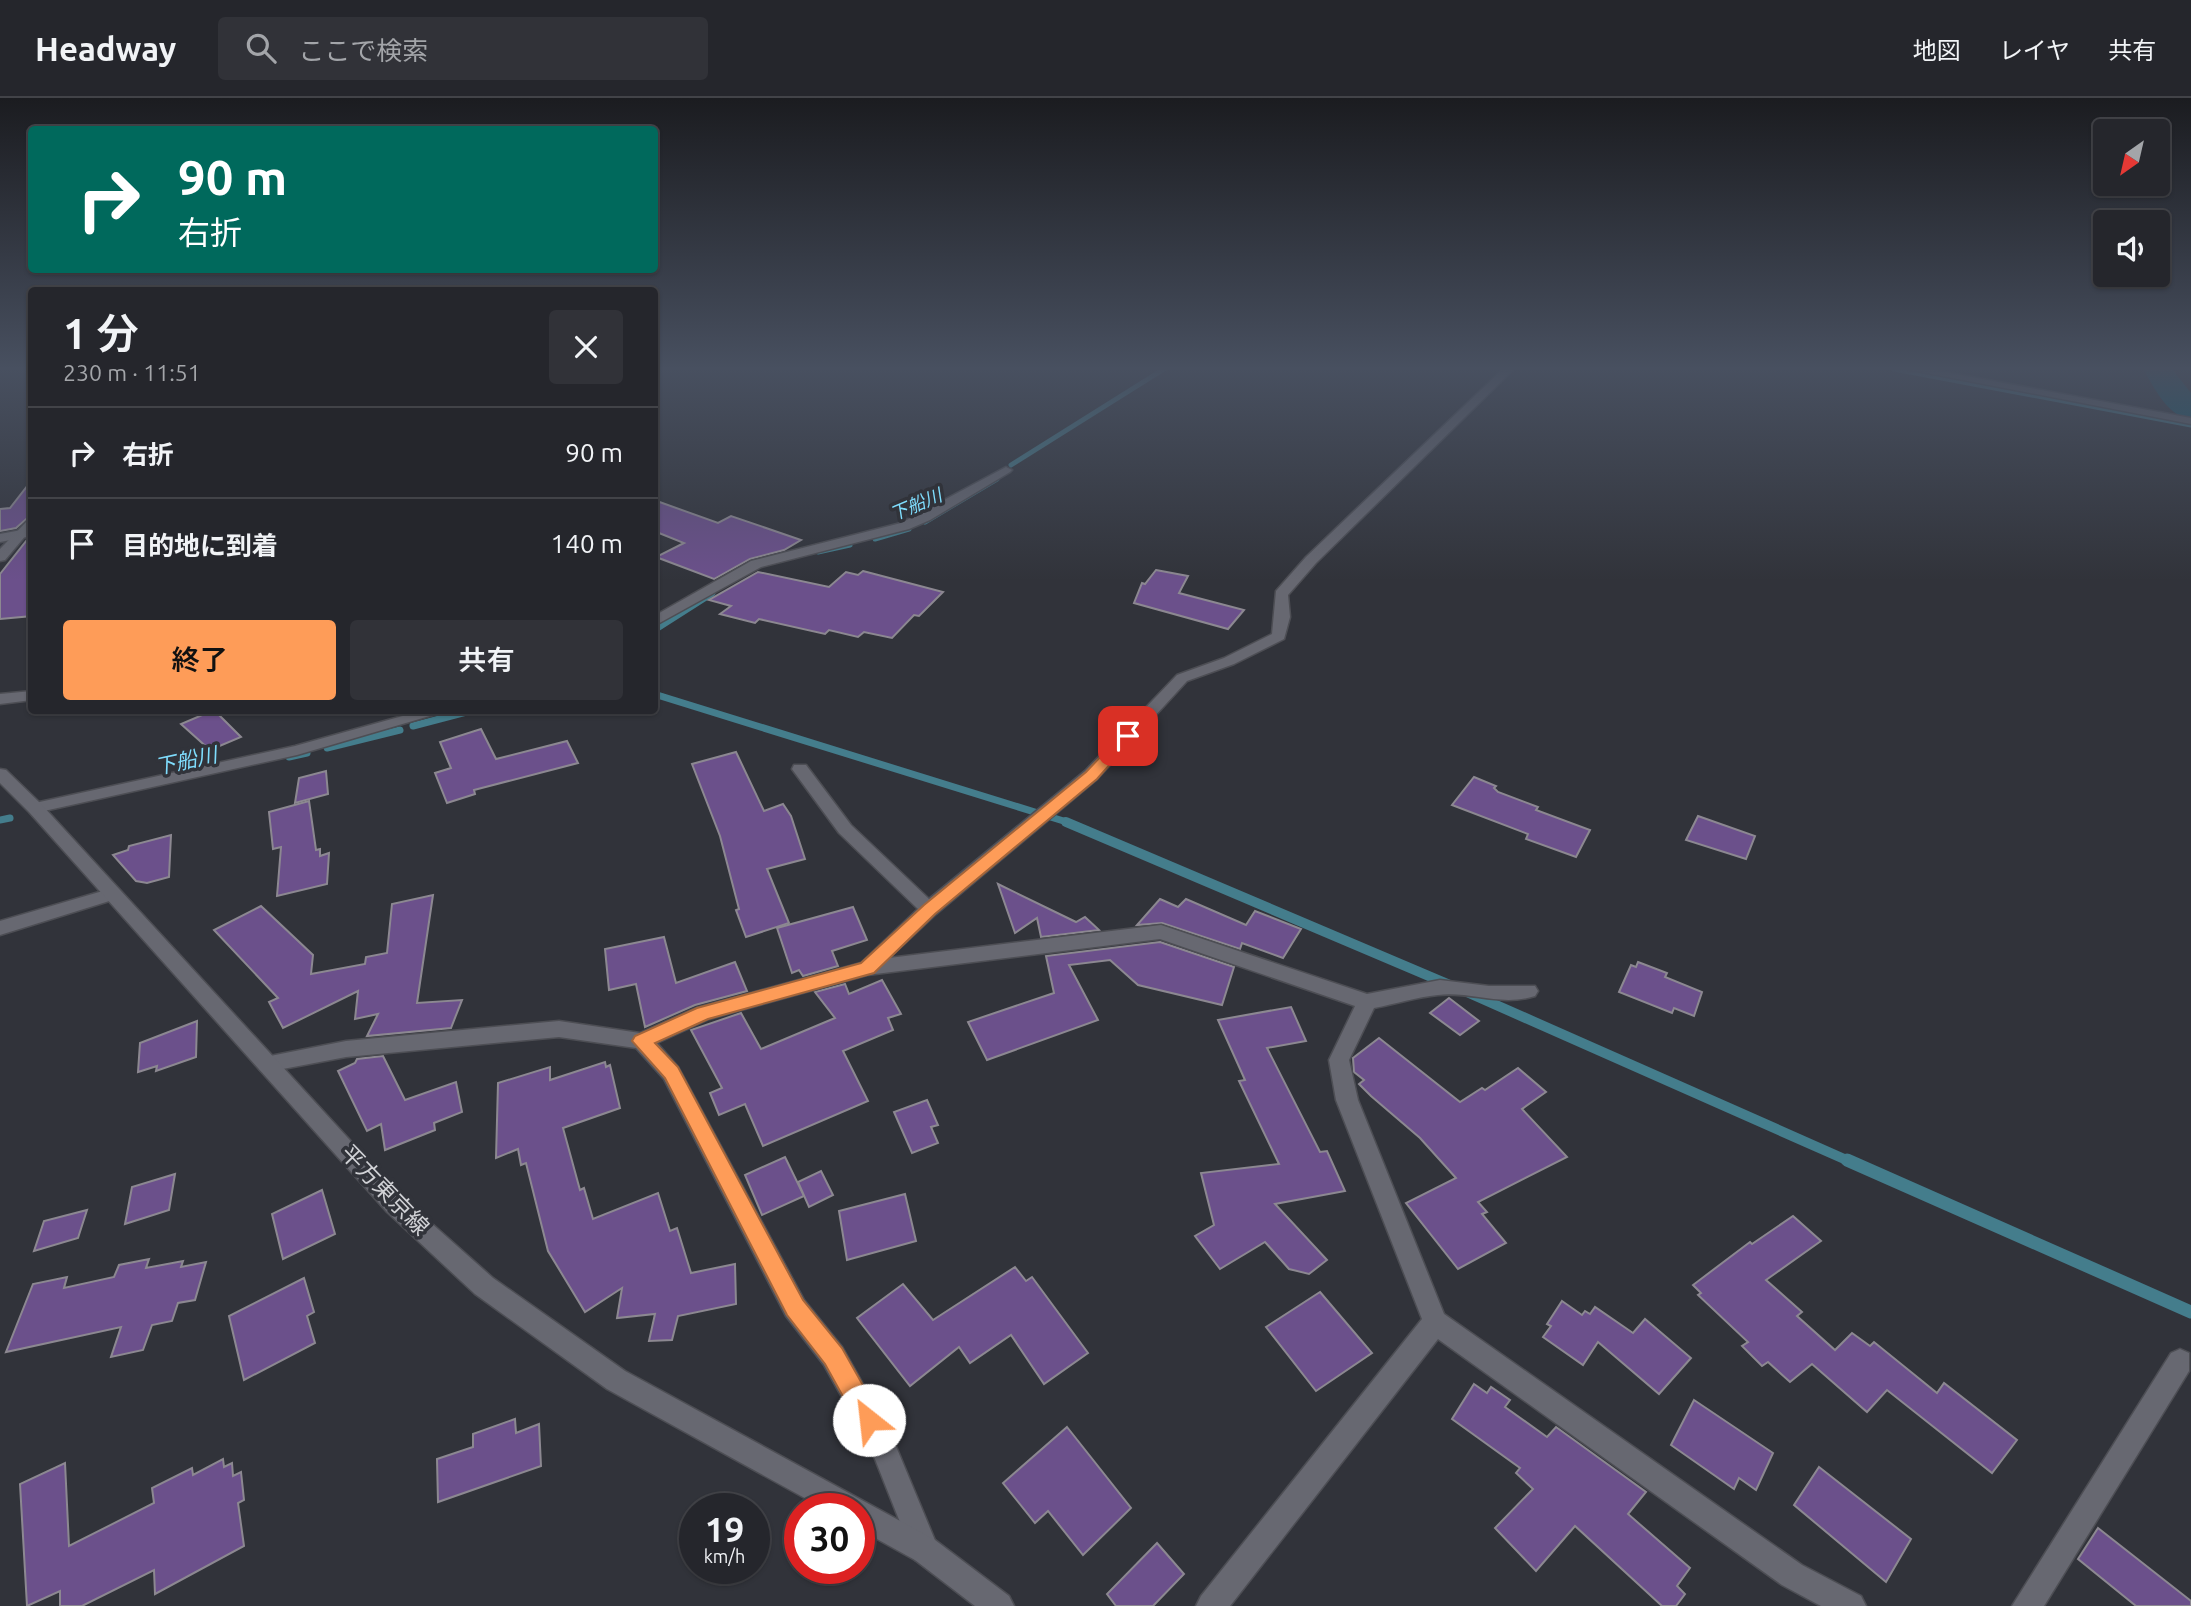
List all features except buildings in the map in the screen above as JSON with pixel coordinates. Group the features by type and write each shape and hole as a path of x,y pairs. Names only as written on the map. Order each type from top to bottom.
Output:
{"street":[{"path":"867,968 929,909 1091,775 1182,678 1229,661 1279,636 1283,617 1281,594 1311,560 1436,439"},
{"path":"658,620 756,564 905,526 926,517 1006,470"},
{"path":"0,557 28,525"},
{"path":"0,538 28,533"},
{"path":"0,699 28,696"},
{"path":"35,808 297,750 428,714"},
{"path":"800,769 845,829 929,909"},
{"name":"平方東京線","path":"0,774 35,808 395,1205 484,1286 616,1380 823,1493"},
{"path":"0,928 113,894"},
{"path":"267,1064 346,1049 559,1029 642,1041 703,1013 867,968 1161,932 1367,1002 1440,987 1489,993 1528,991"},
{"path":"1367,1002 1339,1060 1345,1086 1435,1322 1792,1575 1851,1606"},
{"path":"642,1041 671,1073 795,1308 833,1356 881,1441 925,1550"},
{"path":"1211,1606 1435,1322"},
{"path":"2027,1606 2180,1362"},
{"path":"875,1523 925,1550 999,1606"}],"waterway":[{"name":"下船川","path":"1011,465 1052,439"},
{"name":"下船川","path":"925,522 997,479"},
{"name":"下船川","path":"875,539 909,529"},
{"name":"下船川","path":"818,552 850,545"},
{"name":"下船川","path":"658,627 712,593"},
{"path":"658,695 1070,823"},
{"name":"下船川","path":"413,726 459,714"},
{"name":"下船川","path":"327,748 400,730"},
{"name":"下船川","path":"289,757 307,753"},
{"name":"下船川","path":"0,820 10,818"},
{"path":"1066,822 1450,985"},
{"path":"1469,993 1851,1162"},
{"path":"1847,1160 2191,1312"}],"route":[{"path":"869,1420 833,1356 795,1308 671,1073 642,1041 703,1013 867,968 929,909 1091,775 1128,736"}]}
